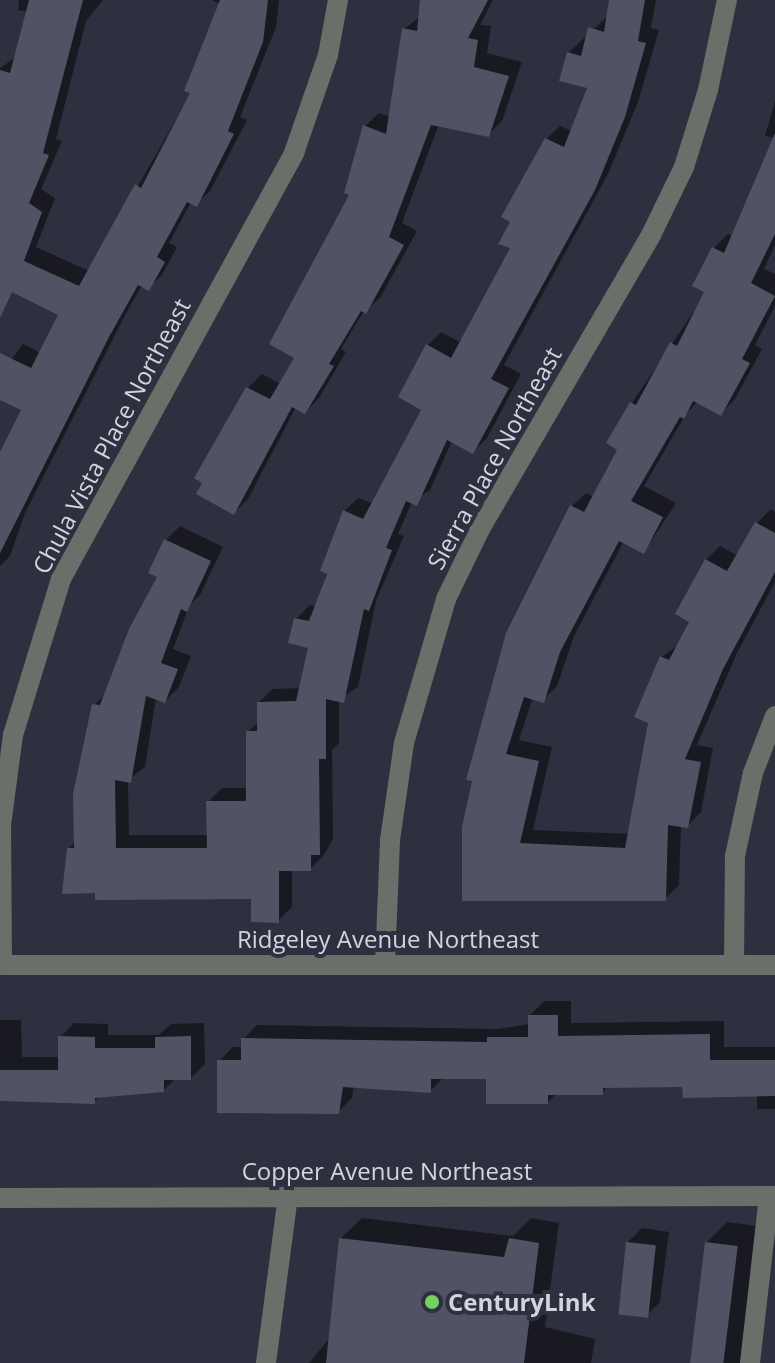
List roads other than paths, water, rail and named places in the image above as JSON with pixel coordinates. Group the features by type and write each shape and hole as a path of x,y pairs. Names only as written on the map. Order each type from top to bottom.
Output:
{"street":[{"name":"Chula Vista Place Northeast","path":"1,965 1,825 13,735 61,579 294,153 328,55 338,0"},
{"name":"Sierra Place Northeast","path":"385,965 390,840 404,743 446,599 480,529 651,235 684,167 708,90 727,0"},
{"path":"734,965 735,856 753,773 775,716"},
{"name":"Ridgeley Avenue Northeast","path":"1,965 775,965"},
{"path":"750,1363 772,1196"},
{"name":"Copper Avenue Northeast","path":"0,1198 772,1196"},
{"path":"266,1363 288,1197"}],"place":[{"name":"CenturyLink","path":"432,1302"}]}
